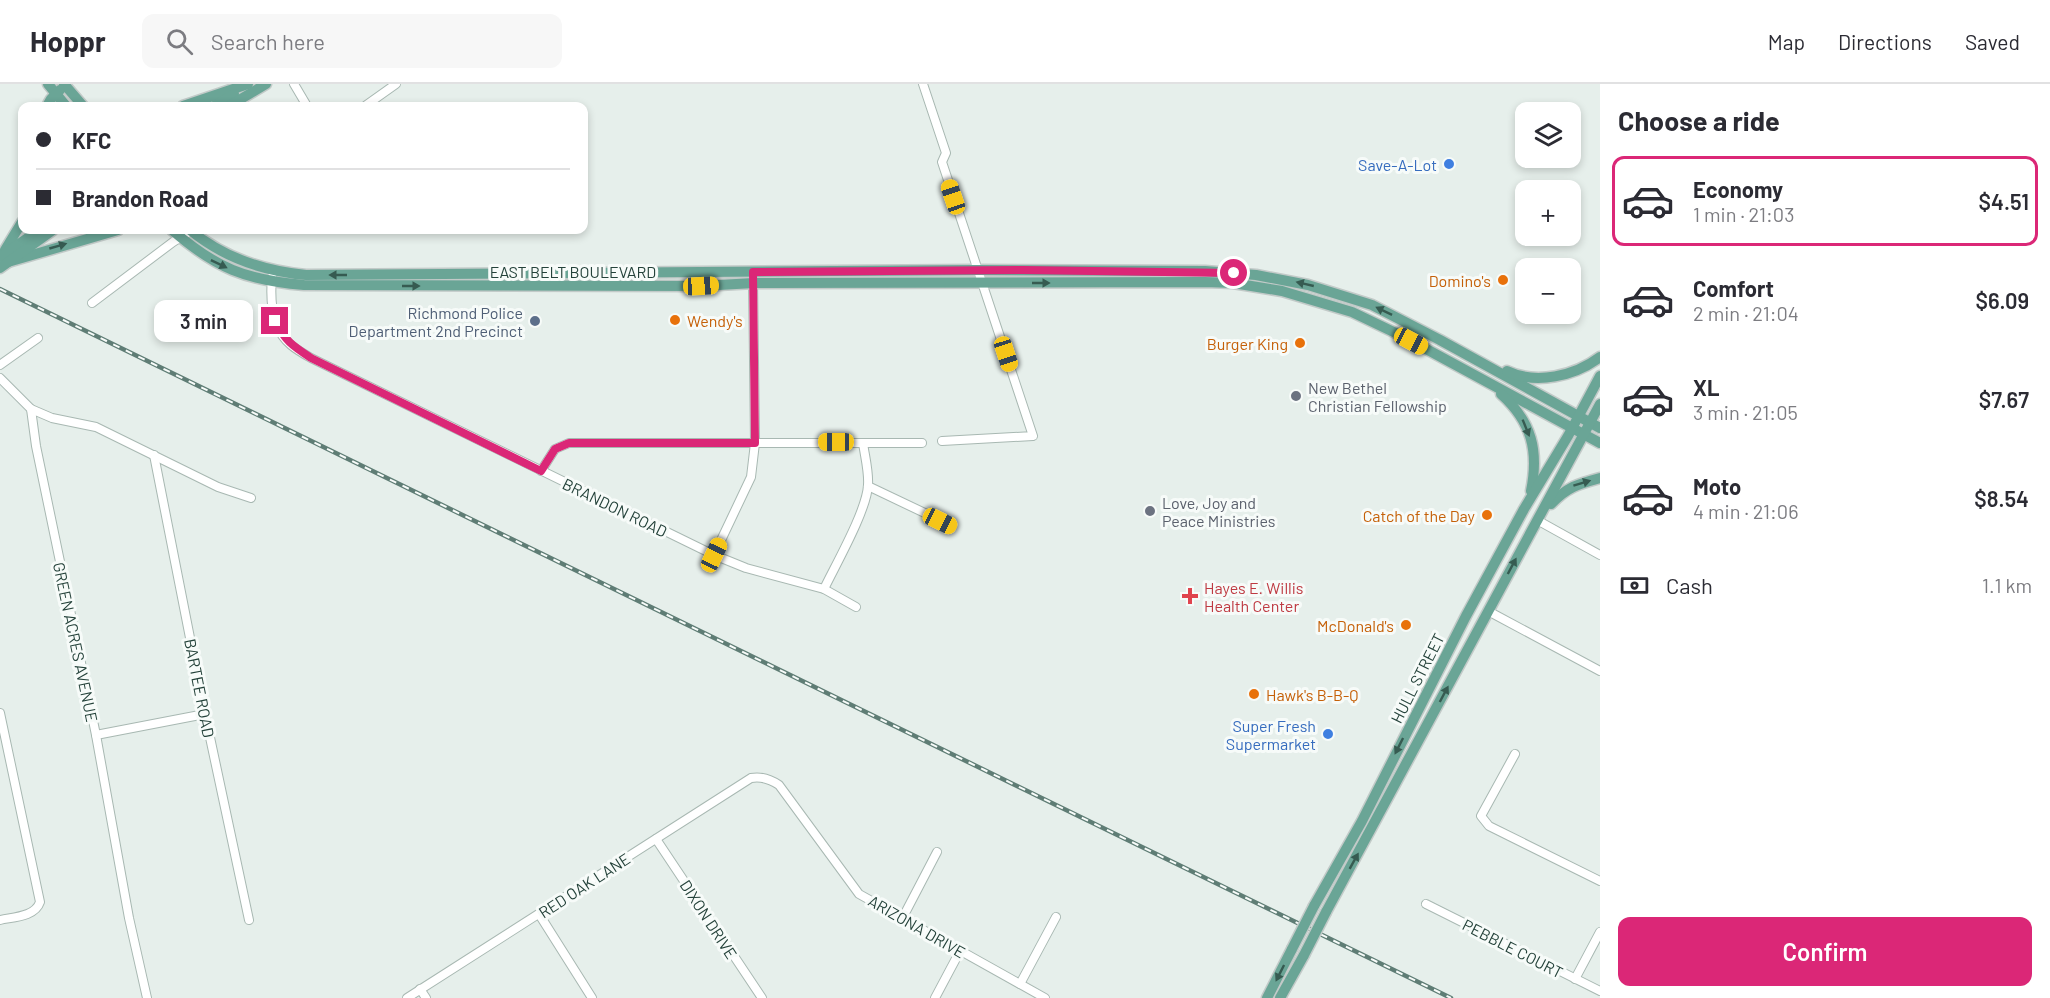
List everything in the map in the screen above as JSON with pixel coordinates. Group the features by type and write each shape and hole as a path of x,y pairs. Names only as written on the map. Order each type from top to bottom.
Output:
{"main road":[{"path":"48,84 63,102"},
{"path":"197,102 266,84"},
{"path":"50,102 64,85 79,102"},
{"path":"222,102 248,88"},
{"path":"233,102 248,88"},
{"path":"239,102 248,88"},
{"path":"2,261 18,230"},
{"path":"2,261 34,234"},
{"path":"2,261 46,234"},
{"path":"2,261 103,234"},
{"name":"EAST BELT BOULEVARD","path":"177,234 196,250 219,264 248,276 272,276"},
{"name":"EAST BELT BOULEVARD","path":"197,234 227,254 272,276 304,285 701,286 753,278 977,270 1205,271 1256,275 1326,290 1372,305 1595,425"},
{"name":"EAST BELT BOULEVARD","path":"753,278 983,283 1205,282 1233,283 1282,291 1360,315 1600,443"},
{"path":"1479,362 1519,375 1540,378 1578,369 1600,357"},
{"name":"HULL STREET","path":"1267,998 1314,906 1362,821 1466,616 1600,376"},
{"path":"1490,384 1519,413 1529,435 1536,466 1529,500"},
{"name":"HULL STREET","path":"1280,998 1584,434 1595,425 1600,404"},
{"path":"1537,520 1562,492 1572,486 1600,477"},
{"path":"1484,584 1485,604 1488,611"},
{"path":"1466,616 1471,629 1472,642"}],"street":[{"path":"294,84 305,102"},
{"path":"371,102 396,84"},
{"path":"923,84 945,153 942,162 1033,436 942,441"},
{"path":"92,303 175,234"},
{"name":"BRANDON ROAD","path":"272,276 272,312 275,321 289,344 311,358 714,555 746,568 824,589 856,607"},
{"path":"714,555 751,477 755,443 753,278"},
{"path":"0,365 38,338"},
{"path":"0,378 31,409 51,418 96,427 218,487 251,498"},
{"name":"GREEN ACRES AVENUE","path":"31,409 36,446 96,735 129,918 147,998"},
{"path":"541,471 555,449 569,443 922,442"},
{"path":"824,589 860,515 868,486 863,443"},
{"name":"BARTEE ROAD","path":"154,455 205,714 249,920"},
{"path":"868,486 952,526"},
{"path":"1537,520 1600,555"},
{"path":"1488,611 1600,671"},
{"path":"0,712 40,902 38,909 31,913 0,920"},
{"path":"96,735 205,714"},
{"path":"1515,754 1481,816 1489,826 1600,881"},
{"name":"RED OAK LANE","path":"407,998 751,778 764,778"},
{"name":"ARIZONA DRIVE","path":"764,778 779,784 859,894 1045,998"},
{"name":"DIXON DRIVE","path":"656,839 762,998"},
{"path":"902,919 937,852"},
{"name":"PEBBLE COURT","path":"1426,904 1600,991"},
{"path":"539,914 592,998"},
{"path":"1020,984 1056,917"},
{"path":"1575,979 1600,932"},
{"path":"935,998 960,951"},
{"path":"420,989 426,998"}],"railway":[{"path":"0,289 1451,998"}],"place":[{"name":"Save-A-Lot","path":"1449,164"},
{"name":"Domino's","path":"1503,280"},
{"name":"Wendy's","path":"675,320"},
{"name":"Richmond Police Department 2nd Precinct","path":"535,321"},
{"name":"Burger King","path":"1300,343"},
{"name":"New Bethel Christian Fellowship","path":"1296,396"},
{"name":"Love, Joy and Peace Ministries","path":"1150,511"},
{"name":"Catch of the Day","path":"1487,515"},
{"name":"Hayes E. Willis Health Center","path":"1190,596"},
{"name":"McDonald's","path":"1406,625"},
{"name":"Hawk's B-B-Q","path":"1254,694"},
{"name":"Super Fresh Supermarket","path":"1328,734"}],"route":[{"path":"275,321 289,344 311,358 541,471 555,449 569,443 755,443 753,272 1023,270 1234,273"}]}
